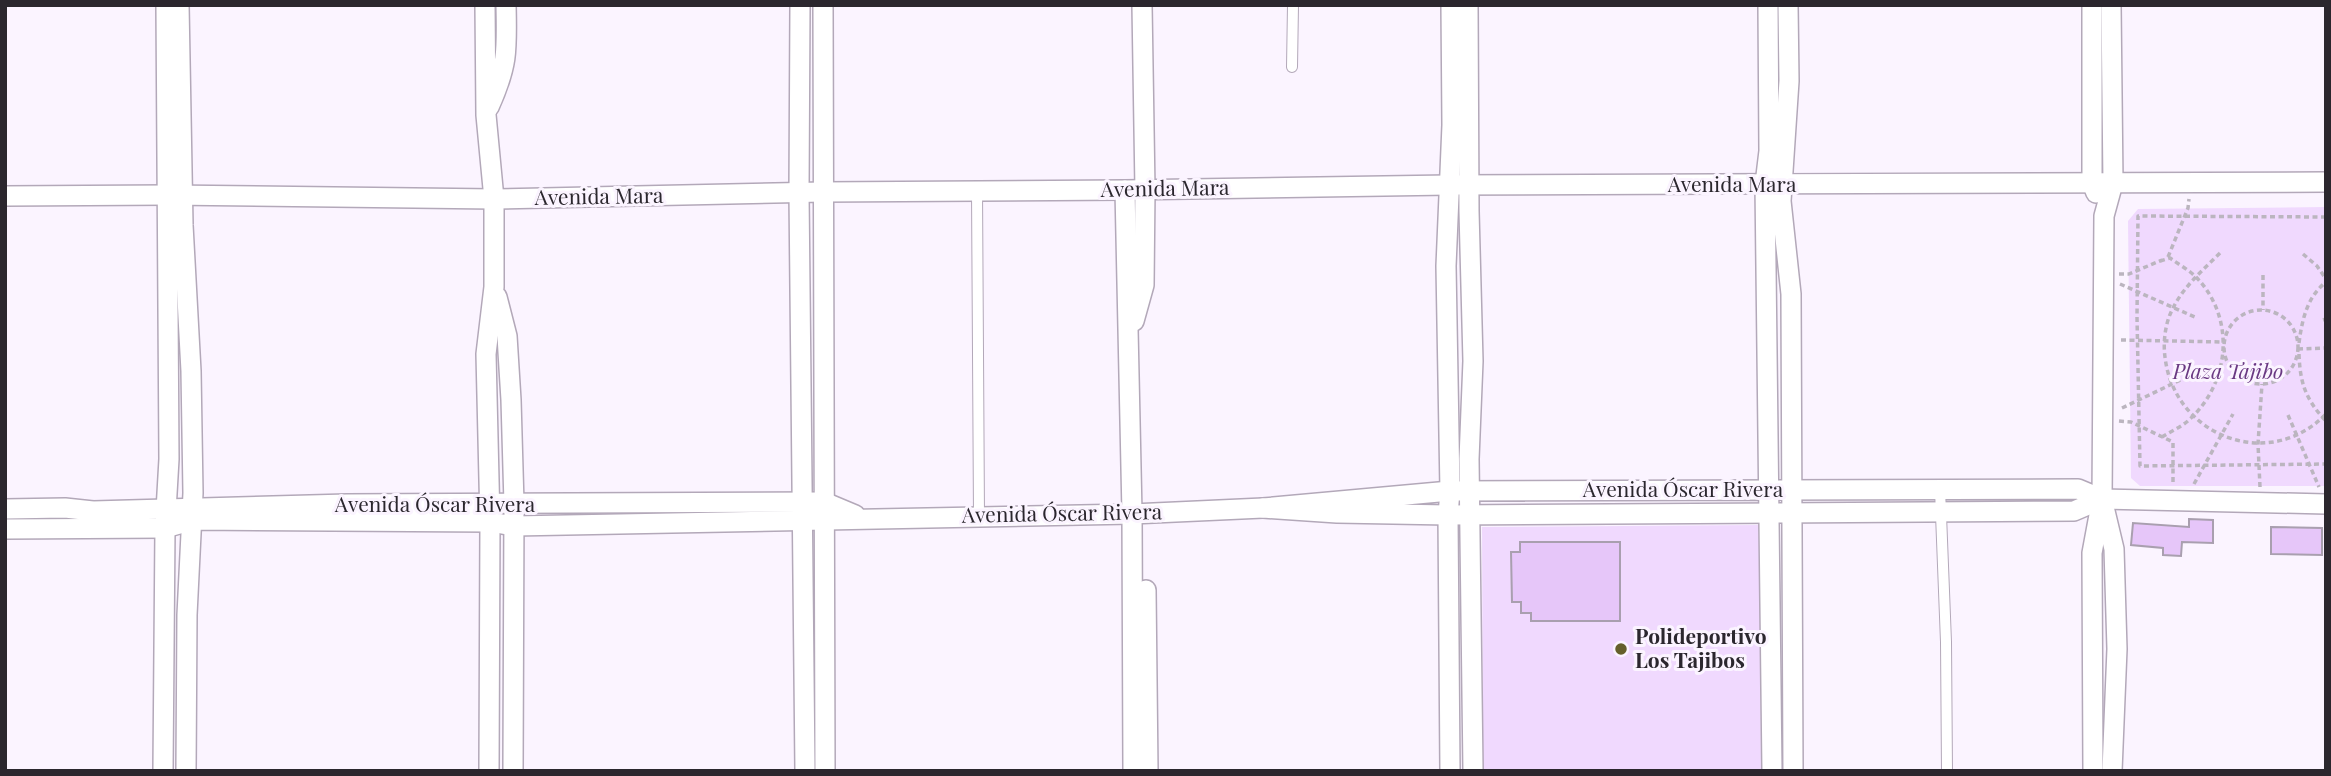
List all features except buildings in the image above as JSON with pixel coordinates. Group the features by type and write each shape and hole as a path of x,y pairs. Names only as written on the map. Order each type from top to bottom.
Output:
{"street":[{"path":"166,5 175,195 191,371 193,514 187,615 186,771"},
{"path":"163,771 166,518 179,5"},
{"path":"485,5 486,115 494,199 494,287 486,354 490,513 489,771"},
{"path":"486,115 504,73 507,52 506,5"},
{"path":"800,5 799,193 805,771"},
{"path":"823,5 825,771"},
{"path":"1128,342 1144,285 1142,5"},
{"path":"1451,5 1452,125 1459,186"},
{"path":"1468,5 1459,186 1446,266 1460,491 1470,515 1473,771"},
{"path":"1768,5 1769,151 1774,184 1781,201 1790,294 1793,771"},
{"path":"1772,771 1767,489 1774,184 1789,81 1788,5"},
{"path":"2092,5 2092,183 2104,216"},
{"path":"2093,771 2092,553 2102,499 2104,216 2113,183 2111,5"},
{"name":"Avenida Mara","path":"5,196 494,199 977,190 2326,182"},
{"path":"1125,190 1128,342 1148,771"},
{"path":"494,287 507,336 514,504 513,771"},
{"name":"Avenida Óscar Rivera","path":"490,513 514,526 824,511 862,518 1138,513 1263,508 1460,491 1767,489 2078,489 2102,499 2324,504"},
{"path":"1450,771 1448,515 1460,491"},
{"path":"2102,499 2114,549 2117,649 2112,771"},
{"name":"Avenida Óscar Rivera","path":"1263,508 1336,513 1448,515 2074,511 2102,499"},
{"name":"Avenida Óscar Rivera","path":"5,529 193,514 490,513 514,504 803,512"},
{"name":"Avenida Óscar Rivera","path":"5,509 65,508 166,518"},
{"path":"1133,771 1138,513"}],"lane":[{"path":"1292,67 1293,5"},
{"path":"977,190 979,516"},
{"path":"1940,489 1947,642 1947,771"}],"path":[{"path":"2103,274 2129,274 2168,258 2188,208 2189,183"},
{"path":"2326,217 2138,216 2137,293 2140,466 2326,464"},
{"path":"2162,437 2188,421 2193,416 2209,397 2221,369 2228,330 2235,320 2246,313 2263,310 2282,316 2291,325 2297,336 2300,380 2314,408 2325,417 2288,439 2258,444 2228,439 2201,424 2193,416 2180,402 2167,375 2164,341 2173,308 2188,285 2220,253"},
{"path":"2161,261 2170,258 2197,277 2215,305 2230,367 2238,376 2249,382 2262,384 2283,377 2291,370 2298,349 2303,316 2326,281 2317,267 2303,254"},
{"path":"2103,274 2137,293 2197,318"},
{"path":"2263,275 2263,310"},
{"path":"2103,339 2224,342"},
{"path":"2298,349 2326,348"},
{"path":"2102,419 2195,373"},
{"path":"2259,502 2258,444 2262,384"},
{"path":"2174,501 2193,486 2233,414"},
{"path":"2288,415 2319,486 2324,504"},
{"path":"2102,419 2131,422 2173,442 2174,501"}],"green space":[{"name":"Plaza Tajibo","path":"2326,207 2326,486 2140,486 2131,478 2128,221 2138,209"},
{"name":"Polideportivo Los Tajibos","path":"1760,525 1761,771 1483,771 1482,527"}],"place":[{"name":"Polideportivo Los Tajibos","path":"1621,649"}]}
